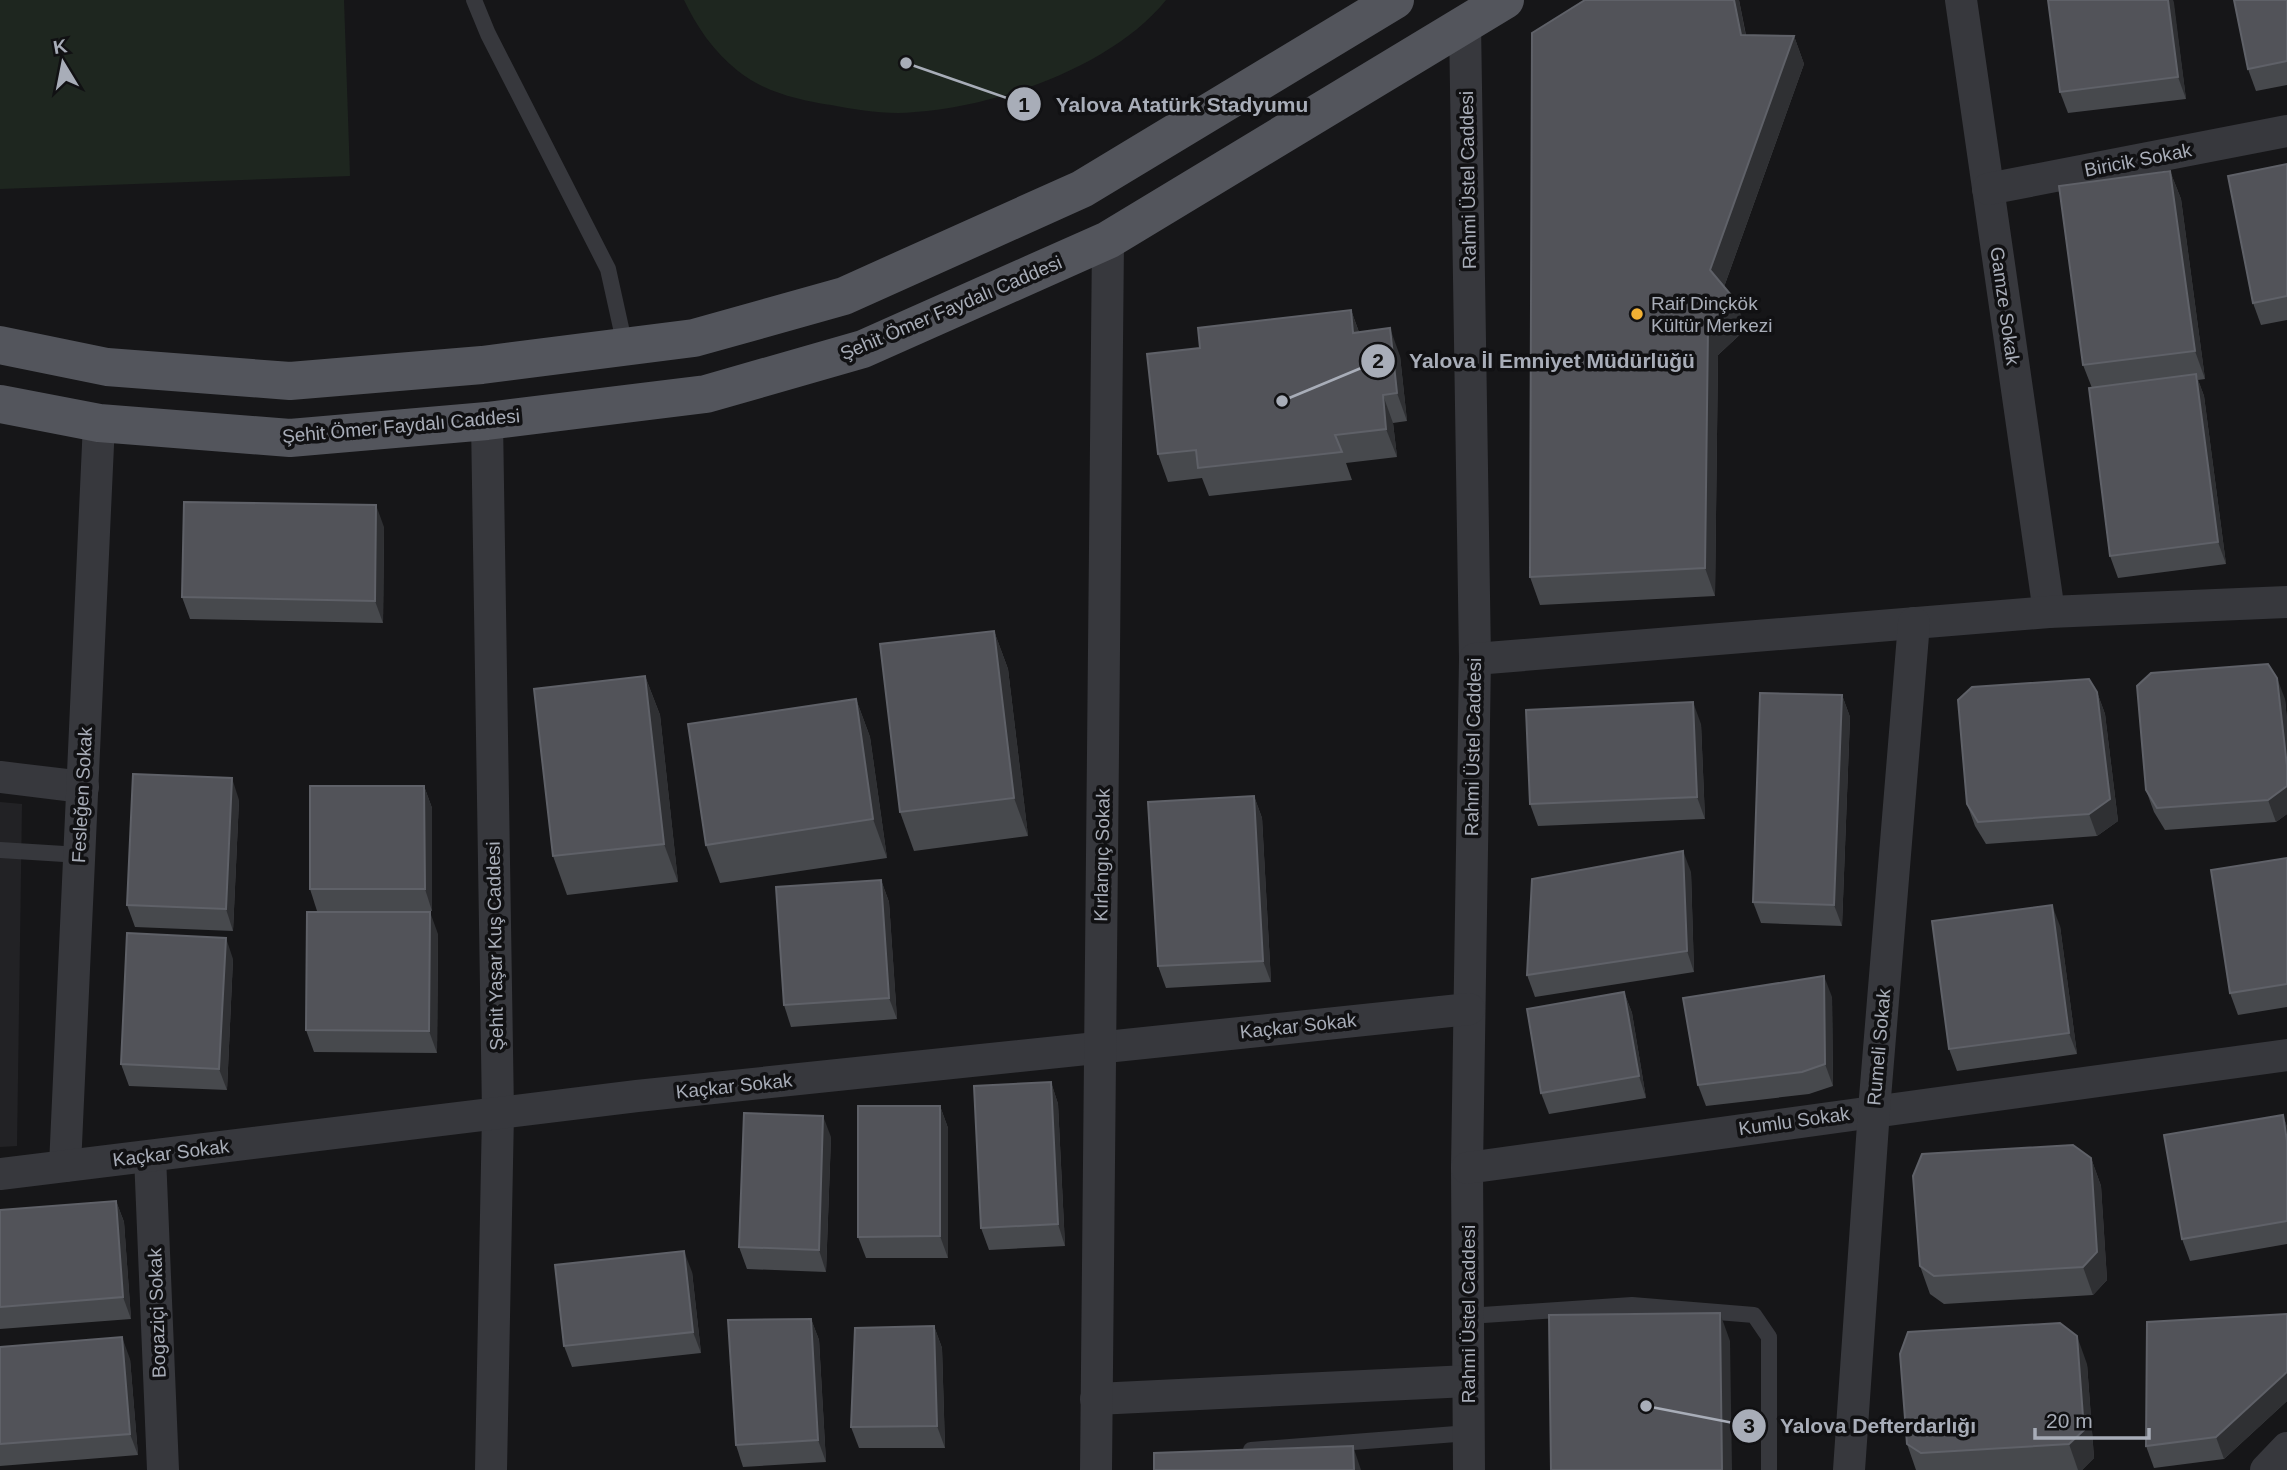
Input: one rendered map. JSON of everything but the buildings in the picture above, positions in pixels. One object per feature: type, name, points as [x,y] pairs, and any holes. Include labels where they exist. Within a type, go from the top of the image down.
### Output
[{"type":"main road","points":[[0,345],[107,367],[290,381],[482,365],[694,338],[844,296],[1082,189],[1395,0]]},
{"type":"main road","name":"Şehit Ömer Faydalı Caddesi","points":[[0,404],[99,423],[290,438],[488,421],[706,394],[863,349],[1108,240],[1505,0]]},
{"type":"main road","points":[[482,365],[488,421]]},
{"type":"street","name":"Gamze Sokak","points":[[1961,0],[2049,612]]},
{"type":"street","name":"Rahmi Üstel Caddesi","points":[[1465,24],[1475,659],[1467,1168],[1469,1470]]},
{"type":"street","name":"Biricik Sokak","points":[[1988,189],[2287,131]]},
{"type":"street","name":"Kırlangıç Sokak","points":[[1096,1470],[1108,240]]},
{"type":"street","name":"Şehit Yaşar Kuş Caddesi","points":[[488,421],[498,1113],[491,1470]]},
{"type":"street","name":"Fesleğen Sokak","points":[[65,1166],[99,423]]},
{"type":"street","points":[[1475,659],[2049,612],[2287,601]]},
{"type":"street","name":"Rumeli Sokak","points":[[1849,1470],[1874,1110],[1913,623]]},
{"type":"street","points":[[0,777],[83,787]]},
{"type":"street","name":"Kaçkar Sokak","points":[[0,1174],[498,1113],[1469,1009]]},
{"type":"street","name":"Kumlu Sokak","points":[[1467,1168],[2287,1055]]},
{"type":"street","name":"Bogaziçi Sokak","points":[[150,1156],[163,1470]]},
{"type":"street","points":[[1096,1399],[1468,1381]]},
{"type":"street","points":[[2266,1470],[2287,1448]]},
{"type":"lane","points":[[474,0],[488,34],[608,269],[625,346]]},
{"type":"lane","points":[[0,850],[80,855]]},
{"type":"lane","points":[[1468,1316],[1632,1305],[1754,1315],[1769,1337],[1769,1470]]},
{"type":"lane","points":[[1242,1451],[1469,1433]]},
{"type":"shaded area","points":[[0,0],[344,0],[350,176],[0,189]]},
{"type":"shaded area","points":[[684,0],[1166,0],[1143,24],[1116,44],[1085,63],[1052,78],[982,101],[947,108],[894,113],[807,101],[759,84],[738,71],[713,47]]},
{"type":"shaded area","points":[[0,802],[22,804],[17,1146],[0,1147]]},
{"type":"place","name":"Yalova Atatürk Stadyumu","points":[[906,63]]},
{"type":"place","name":"Raif Dinçkök Kültür Merkezi","points":[[1637,314]]},
{"type":"place","name":"Yalova İl Emniyet Müdürlüğü","points":[[1282,401]]},
{"type":"place","name":"Yalova Defterdarlığı","points":[[1646,1406]]}]
